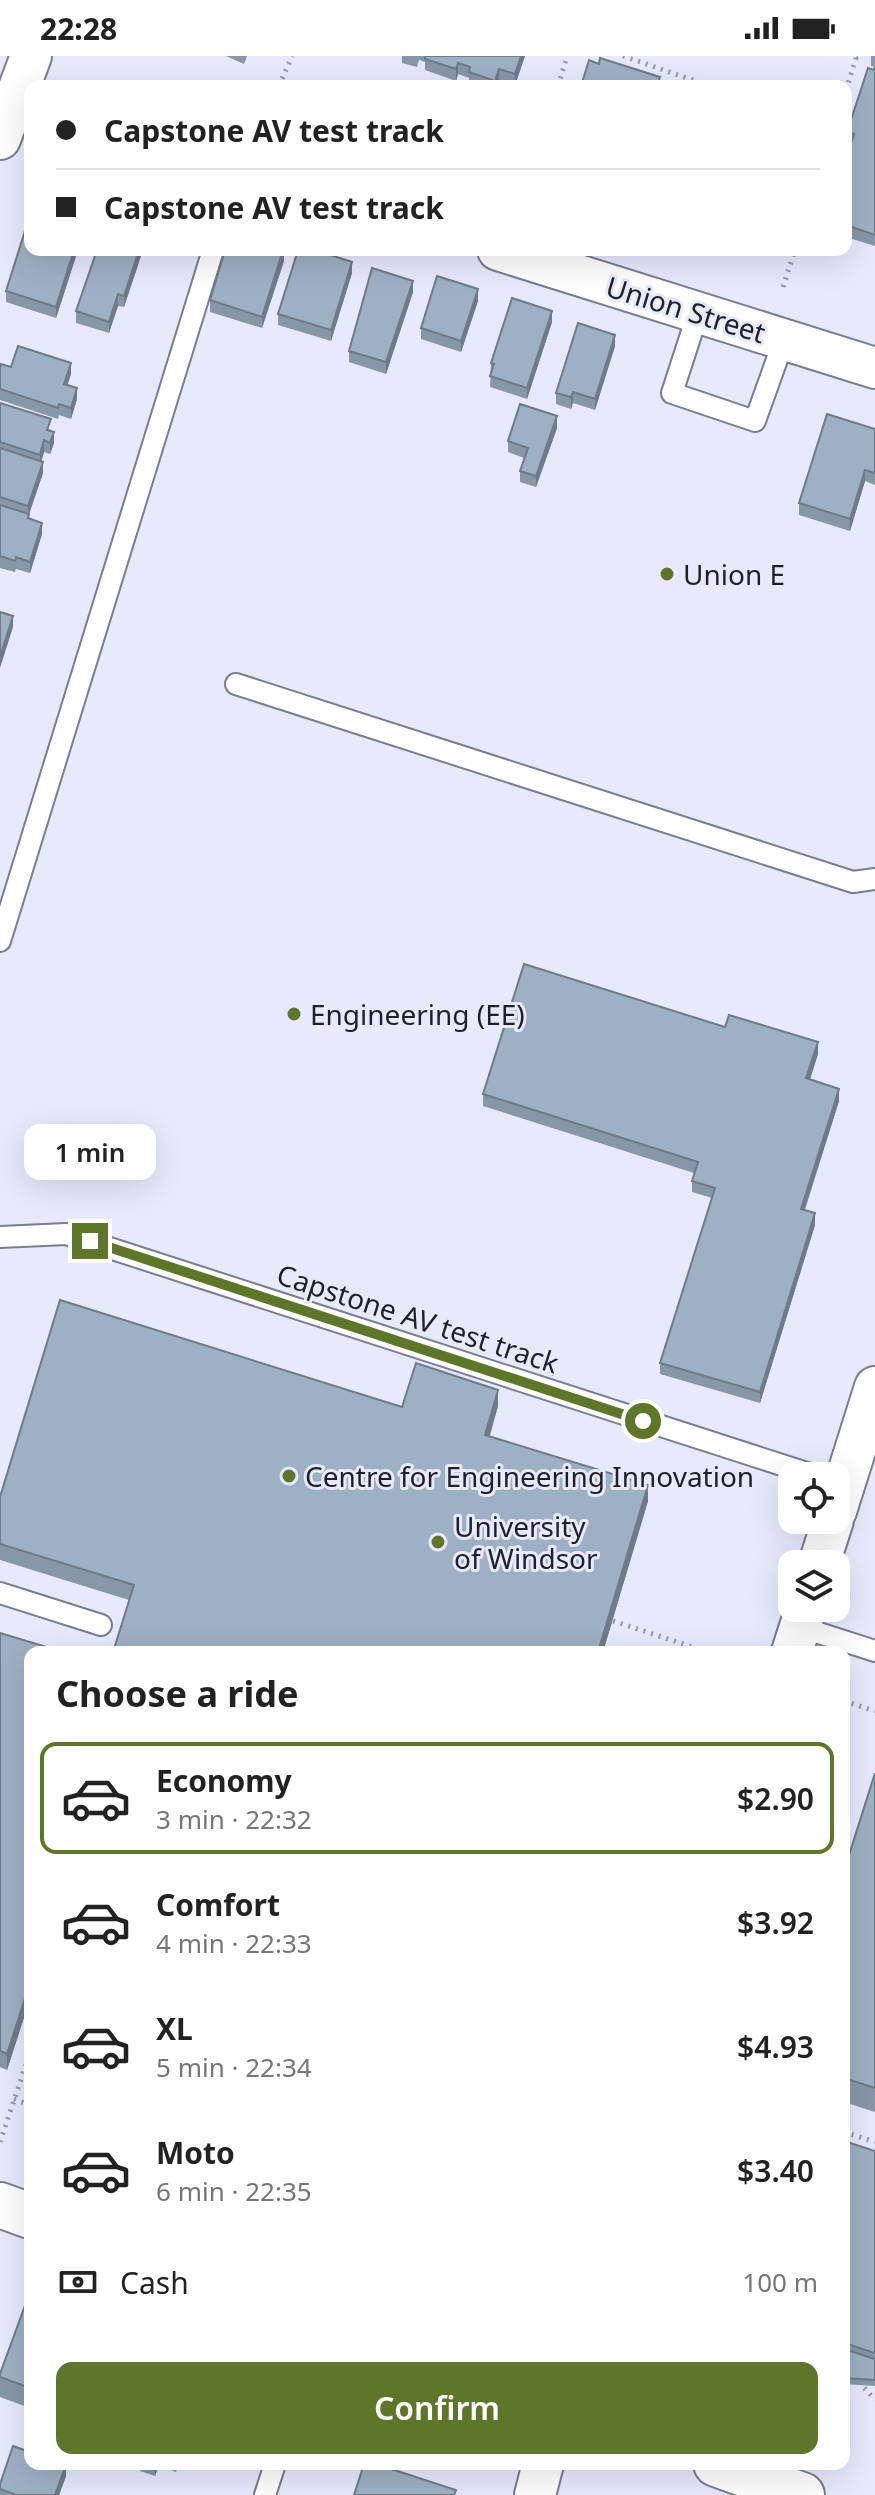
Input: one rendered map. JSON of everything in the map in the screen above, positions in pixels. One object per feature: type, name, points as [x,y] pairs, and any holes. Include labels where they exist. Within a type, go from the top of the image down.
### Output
[{"type":"main road","points":[[733,2470],[802,2495]]},
{"type":"street","points":[[0,139],[31,56]]},
{"type":"street","name":"Union Street","points":[[517,256],[875,368]]},
{"type":"street","points":[[846,1462],[875,1387]]},
{"type":"street","points":[[535,2495],[541,2470]]},
{"type":"lane","points":[[0,941],[211,256]]},
{"type":"lane","points":[[698,313],[672,393],[755,421],[784,340]]},
{"type":"lane","points":[[236,684],[853,882],[875,879]]},
{"type":"lane","name":"Capstone AV test track","points":[[0,1237],[66,1234],[778,1476]]},
{"type":"lane","points":[[0,1593],[101,1625]]},
{"type":"lane","points":[[799,1629],[875,1651]]},
{"type":"lane","points":[[265,2495],[273,2470]]},
{"type":"path","points":[[282,80],[292,56]]},
{"type":"path","points":[[560,80],[567,56]]},
{"type":"path","points":[[623,56],[693,80]]},
{"type":"path","points":[[849,80],[854,56]]},
{"type":"path","points":[[783,287],[793,256]]},
{"type":"path","points":[[613,1621],[690,1646]]},
{"type":"path","points":[[850,1703],[875,1711]]},
{"type":"path","points":[[0,2142],[24,2070]]},
{"type":"path","points":[[14,2099],[24,2103]]},
{"type":"path","points":[[850,2134],[875,2142]]},
{"type":"path","points":[[854,2378],[875,2400]]},
{"type":"building","points":[[425,56],[521,56],[515,74],[499,69],[495,80],[469,72],[470,67],[458,63],[456,69],[425,59]]},
{"type":"building","points":[[600,58],[660,77],[659,80],[583,80],[589,60],[599,64]]},
{"type":"building","points":[[875,66],[875,235],[852,227],[852,117],[868,68],[874,70]]},
{"type":"building","points":[[24,234],[24,256],[72,256],[56,307],[6,291]]},
{"type":"building","points":[[95,256],[137,256],[124,296],[118,294],[109,322],[76,311]]},
{"type":"building","points":[[223,256],[281,256],[262,317],[210,300]]},
{"type":"building","points":[[296,256],[334,256],[352,262],[331,330],[278,314]]},
{"type":"building","points":[[372,268],[413,281],[386,362],[349,351]]},
{"type":"building","points":[[437,276],[478,289],[461,341],[421,328]]},
{"type":"building","points":[[512,298],[552,311],[527,388],[490,376],[494,364],[491,363]]},
{"type":"building","points":[[578,323],[615,335],[595,399],[573,392],[571,397],[556,393]]},
{"type":"building","points":[[18,346],[71,363],[64,384],[77,388],[71,408],[59,404],[58,408],[0,389],[1,364],[11,367]]},
{"type":"building","points":[[0,403],[51,419],[47,430],[54,432],[50,443],[44,440],[40,455],[0,442]]},
{"type":"building","points":[[520,404],[557,416],[536,476],[520,471],[528,448],[508,441]]},
{"type":"building","points":[[827,414],[875,429],[875,473],[865,470],[850,519],[799,503]]},
{"type":"building","points":[[0,448],[43,462],[28,506],[0,497]]},
{"type":"building","points":[[0,505],[29,514],[28,518],[42,523],[30,562],[0,556]]},
{"type":"building","points":[[0,612],[13,616],[0,657]]},
{"type":"building","points":[[524,964],[725,1027],[729,1015],[818,1042],[806,1078],[839,1089],[801,1209],[815,1213],[760,1392],[660,1363],[715,1188],[692,1181],[698,1162],[483,1094]]},
{"type":"building","name":"Centre for Engineering Innovation","points":[[60,1300],[402,1407],[416,1363],[498,1390],[485,1435],[648,1485],[600,1646],[115,1646],[134,1585],[0,1544],[0,1497]]},
{"type":"building","points":[[0,1633],[43,1646],[24,1646],[24,2002],[7,2054],[0,2051]]},
{"type":"building","points":[[875,1773],[875,2088],[850,2080],[850,1852]]},
{"type":"building","points":[[850,2143],[875,2151],[875,2353],[850,2345]]},
{"type":"building","points":[[24,2308],[24,2386],[0,2377]]},
{"type":"building","points":[[850,2351],[875,2359],[875,2380],[850,2378]]},
{"type":"building","points":[[13,2446],[24,2450],[24,2470],[64,2470],[55,2495],[16,2495],[0,2489]]},
{"type":"building","points":[[362,2470],[394,2470],[456,2490],[454,2495],[354,2495]]},
{"type":"place","name":"Union E","points":[[667,574]]},
{"type":"place","name":"Engineering (EE)","points":[[294,1014]]},
{"type":"place","name":"Centre for Engineering Innovation","points":[[289,1476]]},
{"type":"place","name":"University of Windsor","points":[[438,1542]]},
{"type":"route","points":[[90,1241],[643,1421]]}]
